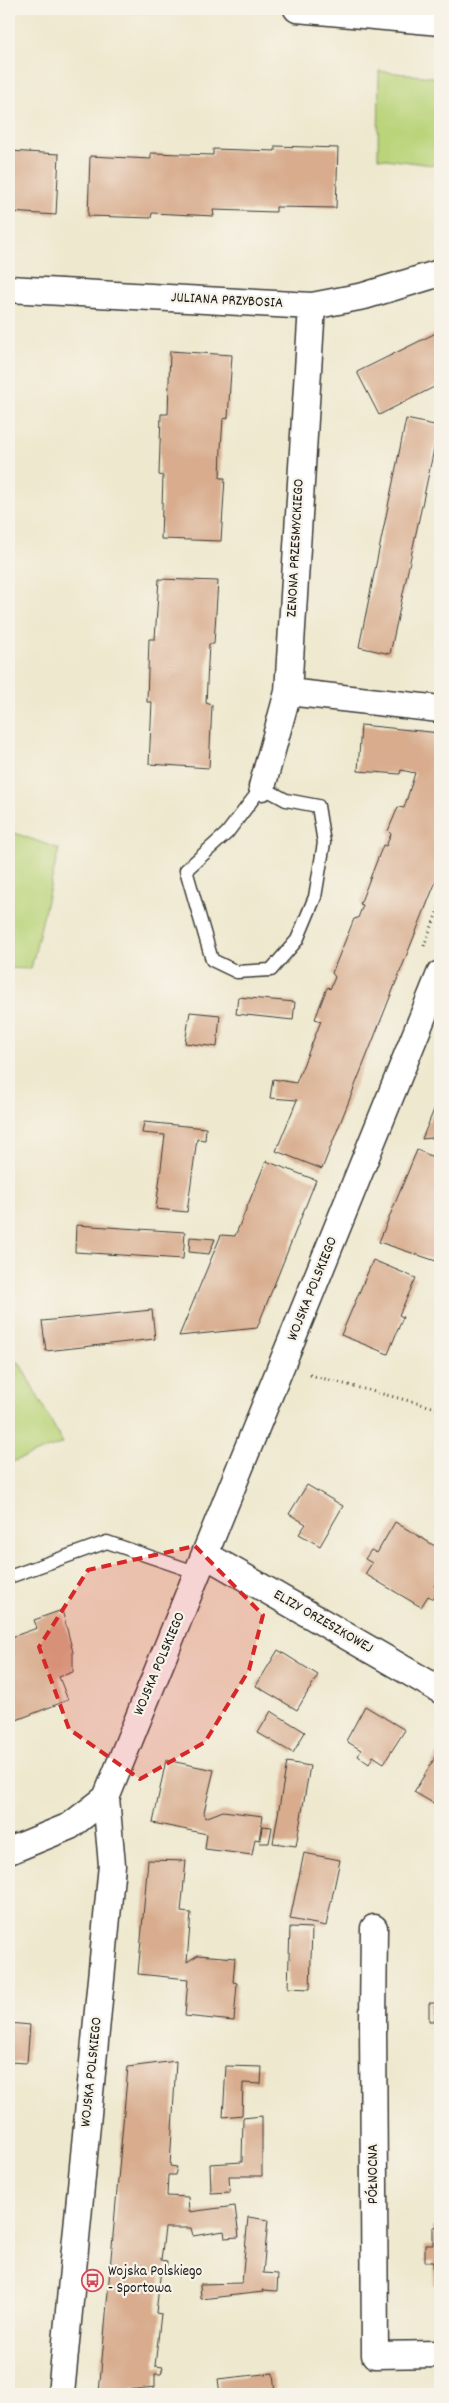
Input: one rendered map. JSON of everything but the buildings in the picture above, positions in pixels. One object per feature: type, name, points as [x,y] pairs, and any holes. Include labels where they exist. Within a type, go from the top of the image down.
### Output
[{"type":"street","points":[[297,9],[440,22]]},
{"type":"street","name":"JULIANA PRZYBOSIA","points":[[9,289],[312,306],[364,296],[440,273]]},
{"type":"street","name":"ZENONA PRZESMYCKIEGO","points":[[262,787],[288,692],[312,306]]},
{"type":"street","points":[[288,692],[440,710]]},
{"type":"street","name":"WOJSKA POLSKIEGO","points":[[61,2394],[112,1865],[106,1798],[440,974]]},
{"type":"street","name":"ELIZY ORZESZKOWEJ","points":[[202,1564],[440,1690]]},
{"type":"street","points":[[9,1851],[70,1826],[106,1798]]},
{"type":"street","name":"PÓŁNOCNA","points":[[374,1928],[372,2022],[375,2355],[440,2354]]},
{"type":"lane","points":[[262,787],[286,800],[318,806],[324,843],[315,897],[297,940],[271,970],[237,972],[212,960],[186,870],[227,833],[262,787]]},
{"type":"lane","points":[[9,1577],[107,1542],[202,1564]]},
{"type":"path","points":[[306,1384],[314,1366]]},
{"type":"path","points":[[310,1375],[440,1409]]},
{"type":"highlighted area","points":[[195,1546],[263,1615],[249,1670],[205,1742],[140,1779],[69,1729],[39,1647],[88,1570]]},
{"type":"green space","points":[[379,71],[440,78],[440,166],[378,158]]},
{"type":"green space","points":[[9,831],[59,849],[31,969],[9,968]]},
{"type":"green space","points":[[9,1361],[19,1362],[63,1443],[9,1463]]},
{"type":"place","name":"Wojska Polskiego - Sportowa","points":[[92,2281]]}]
